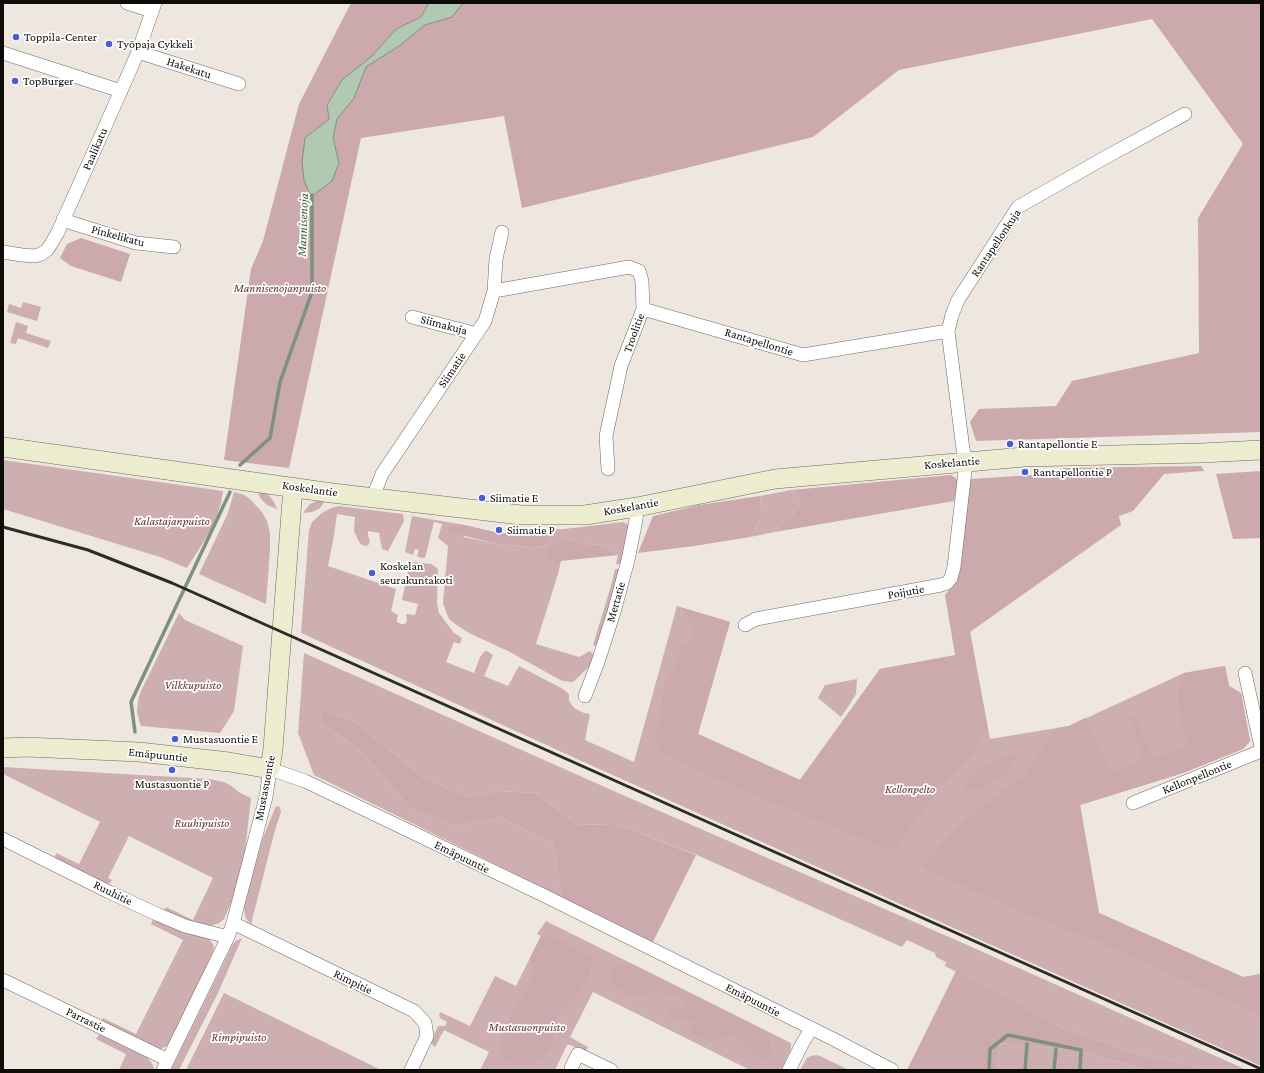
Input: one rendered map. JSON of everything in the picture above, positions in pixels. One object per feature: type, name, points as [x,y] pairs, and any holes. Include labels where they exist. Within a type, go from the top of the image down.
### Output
[{"type":"main road","name":"Koskelantie","points":[[3,446],[293,487],[520,515],[585,515],[637,507],[775,479],[966,462],[1024,457],[1201,453],[1261,450]]},
{"type":"main road","name":"Mustasuontie","points":[[270,769],[273,749],[293,487]]},
{"type":"main road","name":"Emäpuuntie","points":[[3,748],[27,747],[139,752],[229,762],[270,769]]},
{"type":"street","points":[[127,3],[153,7]]},
{"type":"street","name":"Paalikatu","points":[[3,252],[35,256],[47,250],[51,244],[138,52],[153,7]]},
{"type":"street","name":"Hakekatu","points":[[138,52],[239,84]]},
{"type":"street","points":[[3,54],[121,91]]},
{"type":"street","name":"Rantapellonkuja","points":[[966,462],[962,449],[948,331],[958,300],[1018,207],[1185,114]]},
{"type":"street","name":"Pinkelikatu","points":[[63,219],[136,243],[174,247]]},
{"type":"street","name":"Siimatie","points":[[373,497],[382,474],[485,321],[494,291],[496,259],[502,232]]},
{"type":"street","name":"Troolitie","points":[[494,291],[630,268],[639,271],[642,281],[643,309],[621,366],[606,436],[608,469]]},
{"type":"street","name":"Rantapellontie","points":[[643,309],[803,355],[948,331]]},
{"type":"street","name":"Siimakuja","points":[[412,317],[477,334]]},
{"type":"street","name":"Poijutie","points":[[746,625],[756,619],[947,583],[953,573],[966,462]]},
{"type":"street","name":"Mertatie","points":[[585,696],[614,612],[628,560],[637,507]]},
{"type":"street","points":[[1245,673],[1261,748]]},
{"type":"street","name":"Kellonpellontie","points":[[1133,803],[1261,751]]},
{"type":"street","name":"Mustasuontie","points":[[166,1065],[228,937],[233,923],[266,797],[270,769]]},
{"type":"street","name":"Emäpuuntie","points":[[270,769],[305,781],[545,896],[892,1070]]},
{"type":"street","name":"Ruuhitie","points":[[3,838],[114,894],[184,926],[228,937]]},
{"type":"street","name":"Rimpitie","points":[[233,923],[414,1011],[425,1023],[427,1036],[411,1070]]},
{"type":"street","name":"Parrastie","points":[[3,980],[166,1065]]},
{"type":"street","points":[[789,1070],[811,1029]]},
{"type":"street","points":[[570,1068],[578,1054],[611,1070]]},
{"type":"green space","name":"Mannisenojanpuisto","points":[[351,3],[429,3],[421,17],[396,29],[372,56],[342,80],[327,105],[329,119],[305,138],[339,163],[333,138],[337,119],[354,98],[366,67],[399,46],[425,25],[452,17],[463,3],[1261,3],[1261,432],[976,441],[970,422],[979,409],[1056,406],[1072,381],[1199,353],[1198,218],[1243,144],[1152,19],[899,70],[813,137],[522,208],[504,116],[361,138],[289,468],[224,460],[251,269],[263,241],[299,104]]},
{"type":"green space","points":[[81,238],[130,254],[121,282],[71,266],[60,258],[67,244]]},
{"type":"green space","points":[[23,302],[41,307],[37,321],[7,312],[9,304],[21,308]]},
{"type":"green space","points":[[16,322],[28,326],[26,333],[51,341],[48,348],[18,338],[16,344],[10,343]]},
{"type":"green space","name":"Kalastajanpuisto","points":[[3,460],[223,491],[221,504],[208,535],[187,568],[160,557],[3,509]]},
{"type":"green space","points":[[1201,466],[1204,471],[1164,474],[1133,511],[1119,516],[1121,525],[970,632],[988,730],[977,739],[974,754],[944,781],[896,847],[889,850],[700,772],[660,750],[656,741],[665,681],[673,670],[681,646],[691,642],[695,634],[683,608],[730,622],[698,734],[800,780],[880,669],[955,655],[945,595],[956,582],[971,479],[1047,474],[1065,468]]},
{"type":"green space","points":[[1261,471],[1261,538],[1233,539],[1216,474]]},
{"type":"green space","points":[[951,475],[958,480],[954,501],[775,532],[795,512],[801,502],[795,492],[791,490]]},
{"type":"green space","points":[[257,489],[268,494],[277,509],[267,505],[260,498]]},
{"type":"green space","points":[[791,490],[795,492],[801,502],[795,512],[775,532],[750,537],[762,514],[760,496]]},
{"type":"green space","points":[[234,492],[244,495],[250,499],[262,512],[267,521],[270,533],[270,549],[266,604],[199,574],[228,513]]},
{"type":"green space","points":[[760,496],[762,514],[750,537],[638,553],[653,516],[699,505]]},
{"type":"green space","points":[[321,499],[327,499],[319,509],[312,512],[303,513],[310,504]]},
{"type":"green space","name":"Kellonpelto","points":[[339,506],[403,514],[404,521],[388,551],[382,549],[379,533],[368,531],[370,541],[368,546],[362,545],[354,531],[355,517],[337,514],[328,566],[396,589],[391,611],[398,615],[397,622],[401,624],[405,624],[407,621],[406,614],[415,615],[418,604],[402,600],[410,563],[415,562],[431,564],[436,567],[438,569],[437,603],[439,613],[454,633],[462,638],[460,644],[454,642],[446,662],[474,673],[480,657],[487,651],[493,655],[484,676],[508,686],[519,666],[563,689],[569,694],[569,701],[574,708],[590,714],[585,740],[634,762],[677,606],[730,622],[698,734],[800,780],[880,669],[955,656],[970,632],[990,739],[1069,726],[1184,673],[1225,666],[1229,686],[1241,693],[1250,741],[1243,749],[1183,773],[1080,805],[1099,913],[1243,977],[1261,974],[1261,1066],[577,759],[301,633],[309,530],[312,522],[322,513]]},
{"type":"green space","points":[[412,516],[465,525],[456,525],[464,537],[497,544],[534,547],[543,546],[547,535],[543,530],[623,522],[629,525],[621,564],[616,564],[618,555],[599,545],[586,544],[568,539],[536,644],[579,657],[590,651],[595,656],[590,666],[573,682],[562,681],[510,652],[469,633],[449,619],[443,603],[448,546],[438,538],[442,524],[434,522],[425,558],[418,557],[419,550],[415,549],[413,555],[405,552]]},
{"type":"green space","points":[[456,525],[465,525],[499,533],[517,534],[543,530],[547,535],[547,542],[543,546],[534,547],[497,544],[449,532],[449,528]]},
{"type":"green space","points":[[568,539],[586,544],[599,545],[618,555],[561,561],[556,564],[549,559],[546,554],[548,549]]},
{"type":"green space","points":[[615,569],[619,569],[621,572],[596,646],[593,645]]},
{"type":"green space","name":"Vilkkupuisto","points":[[179,613],[185,620],[243,646],[234,711],[220,733],[141,726],[137,711],[140,693]]},
{"type":"green space","points":[[304,653],[1247,1070],[1201,1070],[1189,1065],[1137,1054],[1063,1028],[945,966],[946,962],[936,957],[935,953],[907,940],[902,947],[697,855],[616,824],[578,825],[536,793],[498,791],[470,797],[422,777],[358,724],[322,709],[322,723],[360,750],[411,809],[457,826],[500,817],[553,843],[562,897],[314,775],[298,733]]},
{"type":"green space","points":[[1225,666],[1229,686],[1241,693],[1250,741],[1243,749],[1183,773],[1080,805],[1099,913],[1243,977],[1261,974],[1261,1015],[1095,940],[1058,927],[921,867],[965,820],[1023,776],[1056,728],[1069,726],[1085,718],[1110,772],[1144,760],[1130,717],[1135,717],[1153,758],[1187,745],[1178,704],[1178,689],[1184,673]]},
{"type":"green space","points":[[857,679],[856,694],[841,717],[818,698],[825,685]]},
{"type":"green space","points":[[322,709],[358,724],[422,777],[470,797],[498,791],[536,793],[578,825],[616,824],[696,855],[653,942],[562,897],[553,843],[500,817],[457,826],[411,809],[360,750],[322,723]]},
{"type":"green space","points":[[1011,753],[1017,756],[1006,775],[978,790],[962,791],[967,780],[987,764]]},
{"type":"green space","name":"Ruuhipuisto","points":[[3,767],[209,779],[224,782],[240,793],[251,798],[245,852],[232,901],[224,919],[219,923],[210,926],[198,925],[164,912],[166,907],[193,920],[213,878],[129,836],[108,878],[112,880],[107,885],[55,860],[56,853],[79,864],[100,822],[3,774]]},
{"type":"green space","points":[[276,806],[280,807],[281,812],[251,924],[245,916],[244,907],[262,840]]},
{"type":"green space","points":[[153,919],[208,938],[213,944],[214,948],[209,962],[168,1045],[159,1050],[101,1023],[103,1018],[136,1034],[183,940],[151,924]]},
{"type":"green space","name":"Mustasuonpuisto","points":[[546,921],[791,1043],[791,1049],[781,1070],[750,1070],[593,992],[570,1037],[588,1047],[585,1052],[567,1045],[555,1070],[480,1070],[489,1052],[444,1030],[435,1047],[431,1042],[438,1026],[445,1026],[447,1022],[440,1018],[440,1012],[470,1026],[495,976],[516,986],[541,936],[537,934]]},
{"type":"green space","points":[[541,936],[559,939],[592,958],[589,979],[577,995],[556,1015],[550,1048],[540,1060],[529,1064],[509,1062],[504,1059],[501,1049],[502,1035],[518,1002],[529,988],[533,965],[530,958]]},
{"type":"green space","points":[[242,938],[218,993],[179,1070],[171,1070],[233,944]]},
{"type":"green space","points":[[630,963],[760,1028],[769,1038],[772,1054],[768,1059],[762,1059],[751,1052],[736,1035],[708,1041],[689,1031],[689,1027],[695,1025],[692,1021],[684,1018],[669,1017],[668,1014],[676,1008],[686,1005],[684,997],[653,991],[637,996],[624,993],[613,985],[609,975],[610,968],[617,965]]},
{"type":"green space","points":[[956,971],[1063,1028],[1137,1054],[1189,1065],[1201,1070],[1149,1070],[1076,1050],[999,1043],[997,1070],[907,1070]]},
{"type":"green space","name":"Rimpipuisto","points":[[224,993],[381,1070],[186,1070]]},
{"type":"green space","points":[[99,1035],[148,1058],[153,1065],[154,1070],[119,1070],[126,1054],[96,1039]]},
{"type":"green space","points":[[999,1043],[1076,1050],[1149,1070],[997,1070]]},
{"type":"green space","points":[[816,1055],[849,1070],[800,1070],[807,1058]]},
{"type":"shaded area","points":[[429,3],[463,3],[452,17],[425,25],[399,46],[366,67],[354,98],[337,119],[333,138],[339,163],[332,181],[311,197],[304,180],[302,162],[305,138],[329,119],[327,105],[342,80],[372,56],[396,29],[421,17]]},
{"type":"waterway","name":"Mannisenoja","points":[[240,465],[270,438],[280,382],[312,292],[312,195]]},
{"type":"waterway","points":[[135,732],[131,702],[230,492]]},
{"type":"waterway","points":[[989,1070],[990,1049],[1008,1035],[1081,1050],[1080,1070]]},
{"type":"waterway","points":[[1025,1070],[1027,1044]]},
{"type":"waterway","points":[[1054,1070],[1056,1049]]},
{"type":"railway","points":[[3,527],[88,550],[172,583],[1261,1069]]},
{"type":"place","name":"Toppila-Center","points":[[16,37]]},
{"type":"place","name":"Työpaja Cykkeli","points":[[109,44]]},
{"type":"place","name":"TopBurger","points":[[15,81]]},
{"type":"place","name":"Rantapellontie E","points":[[1010,444]]},
{"type":"place","name":"Rantapellontie P","points":[[1025,472]]},
{"type":"place","name":"Siimatie E","points":[[482,498]]},
{"type":"place","name":"Siimatie P","points":[[499,530]]},
{"type":"place","name":"Koskelan seurakuntakoti","points":[[372,573]]},
{"type":"place","name":"Mustasuontie E","points":[[175,739]]},
{"type":"place","name":"Mustasuontie P","points":[[172,770]]}]
